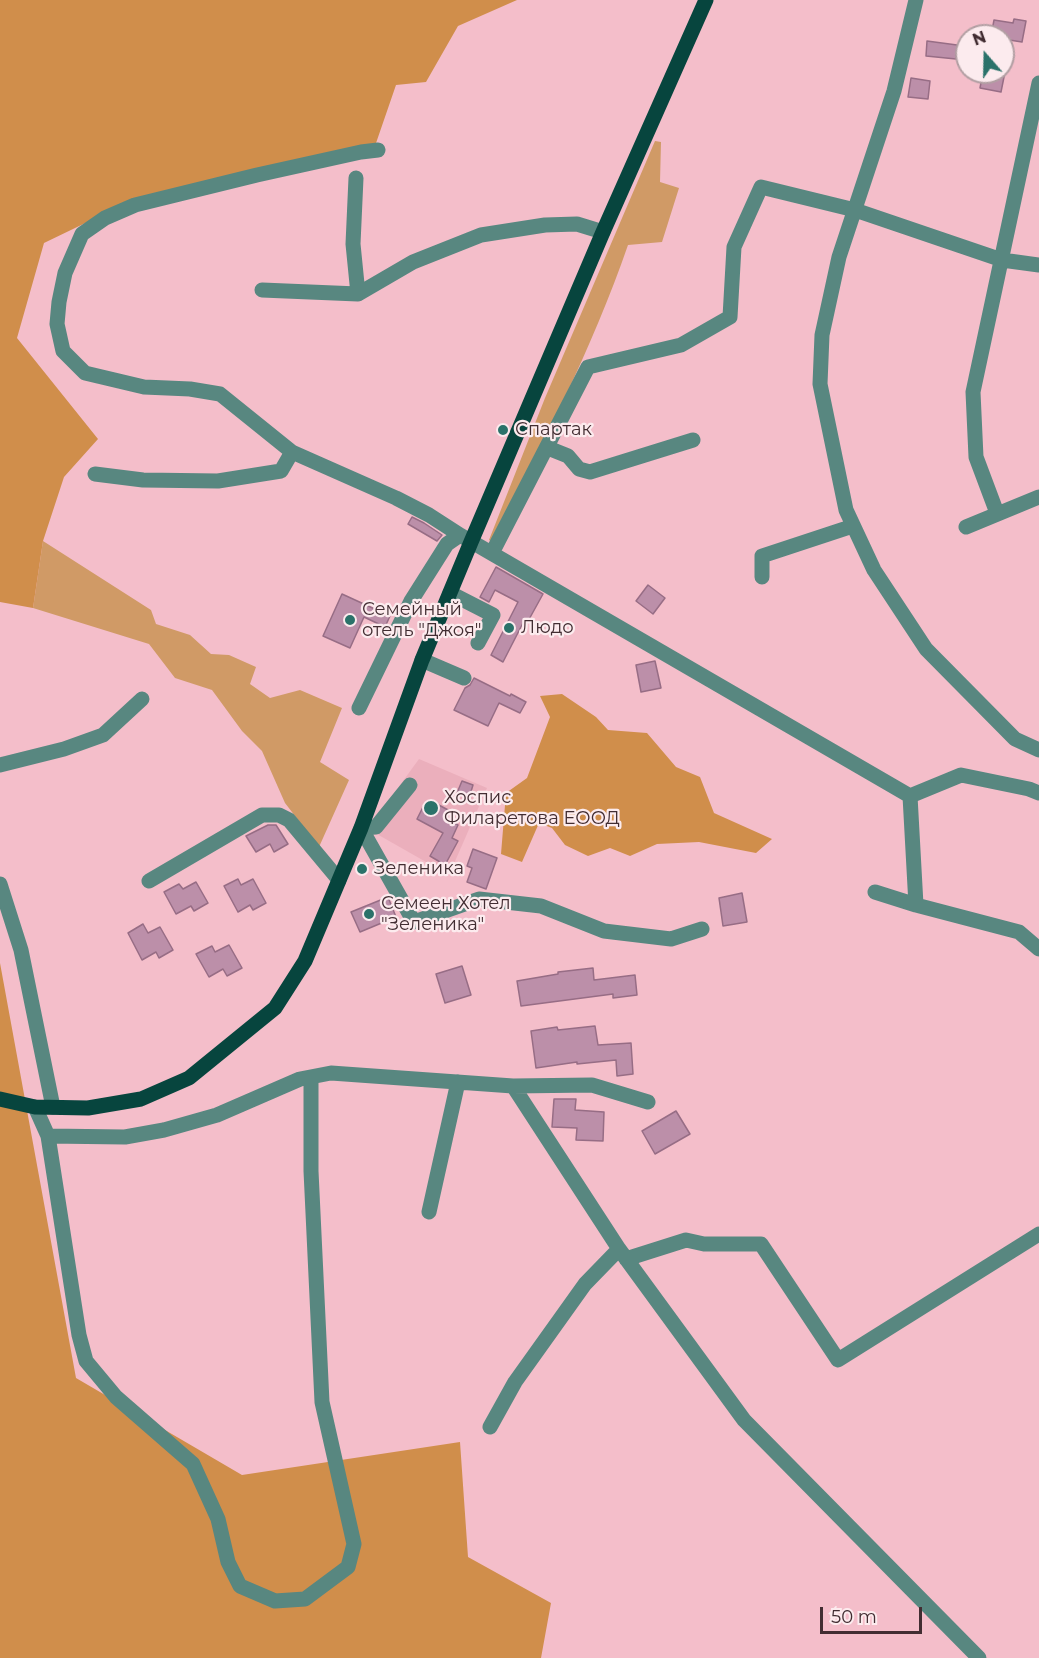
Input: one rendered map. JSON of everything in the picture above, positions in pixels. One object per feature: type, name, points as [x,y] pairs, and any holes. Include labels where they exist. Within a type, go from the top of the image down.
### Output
[{"type":"main road","points":[[0,1099],[36,1107],[88,1108],[141,1100],[189,1078],[275,1008],[305,961],[361,828],[422,660],[450,593],[466,539],[706,0]]},
{"type":"street","points":[[916,0],[894,91],[839,257],[822,335],[820,384],[846,510],[874,570],[926,649],[1015,739],[1039,750]]},
{"type":"street","points":[[996,513],[976,457],[973,392],[1039,82]]},
{"type":"street","points":[[378,150],[257,175],[135,205],[105,218],[82,234],[65,273],[57,324],[63,351],[85,373],[144,387],[190,389],[220,394],[292,452],[429,515],[466,539],[910,796]]},
{"type":"street","points":[[356,178],[353,244],[358,294]]},
{"type":"street","points":[[492,553],[588,367],[681,345],[730,317],[734,247],[760,187],[855,210],[1002,260],[1039,265]]},
{"type":"street","points":[[262,290],[358,294],[413,262],[481,235],[545,225],[577,224],[603,232]]},
{"type":"street","points":[[548,448],[568,456],[579,469],[590,472],[693,440]]},
{"type":"street","points":[[95,474],[143,480],[218,481],[280,471],[292,452]]},
{"type":"street","points":[[966,527],[1039,497]]},
{"type":"street","points":[[762,577],[762,556],[853,526]]},
{"type":"street","points":[[359,708],[411,601],[447,544],[466,539]]},
{"type":"street","points":[[450,593],[493,615],[478,643]]},
{"type":"street","points":[[422,660],[464,678]]},
{"type":"street","points":[[0,765],[64,749],[103,735],[142,699]]},
{"type":"street","points":[[910,796],[961,775],[1039,793]]},
{"type":"street","points":[[411,784],[376,827],[361,828],[414,922],[479,899],[541,906],[604,931],[671,939],[702,929]]},
{"type":"street","points":[[910,796],[916,905]]},
{"type":"street","points":[[149,881],[262,815],[279,815],[289,820],[339,880]]},
{"type":"street","points":[[0,884],[21,950],[53,1107]]},
{"type":"street","points":[[875,892],[1019,932],[1039,949]]},
{"type":"street","points":[[48,1136],[125,1137],[164,1130],[217,1115],[300,1079],[331,1073],[513,1086],[592,1085],[648,1102]]},
{"type":"street","points":[[36,1107],[48,1136],[79,1335],[86,1361],[116,1397],[193,1464],[218,1519],[228,1562],[240,1586],[275,1601],[305,1599],[348,1567],[354,1544],[322,1402],[311,1171],[311,1077]]},
{"type":"street","points":[[429,1212],[458,1082]]},
{"type":"street","points":[[513,1086],[622,1254],[744,1420],[979,1658]]},
{"type":"street","points":[[489,1427],[515,1382],[585,1284],[622,1254],[686,1240],[704,1244],[761,1244],[838,1360],[1039,1234]]},
{"type":"shaded area","points":[[0,0],[517,0],[458,26],[426,82],[396,85],[375,146],[131,201],[44,243],[17,338],[98,439],[64,477],[43,541],[33,608],[0,602]]},
{"type":"shaded area","points":[[655,141],[661,142],[660,182],[679,188],[662,242],[628,245],[599,322],[494,543],[489,540],[545,398]]},
{"type":"shaded area","points":[[43,541],[151,610],[156,624],[190,635],[211,654],[229,655],[256,667],[250,684],[270,698],[300,690],[342,708],[320,762],[349,780],[319,847],[285,803],[262,751],[242,731],[212,690],[175,678],[149,644],[33,608]]},
{"type":"shaded area","points":[[562,694],[596,717],[608,730],[647,733],[676,767],[700,777],[714,813],[772,839],[756,853],[699,842],[657,844],[630,856],[610,848],[588,856],[565,845],[552,828],[539,823],[522,862],[501,854],[506,793],[527,778],[550,717],[540,696]]},
{"type":"shaded area","name":"Хоспис Филаретова ЕООД","points":[[419,759],[487,788],[449,875],[368,829]]},
{"type":"shaded area","points":[[0,963],[76,1378],[242,1475],[460,1442],[468,1557],[551,1603],[541,1658],[0,1658]]},
{"type":"building","points":[[1014,19],[1026,21],[1022,42],[1015,41],[1015,24],[993,24],[994,20],[1013,23]]},
{"type":"building","points":[[927,41],[955,45],[955,59],[926,56]]},
{"type":"building","points":[[911,78],[930,81],[928,99],[908,97]]},
{"type":"building","points":[[981,84],[1003,84],[1001,92],[980,88]]},
{"type":"building","points":[[412,517],[442,535],[437,541],[408,524]]},
{"type":"building","points":[[496,567],[543,594],[527,623],[524,621],[503,662],[491,655],[518,602],[495,590],[489,602],[480,597]]},
{"type":"building","points":[[648,585],[665,598],[653,614],[636,601]]},
{"type":"building","points":[[342,594],[390,616],[385,627],[364,617],[350,648],[323,636]]},
{"type":"building","points":[[655,661],[661,688],[641,692],[636,665]]},
{"type":"building","points":[[474,678],[526,702],[520,713],[499,703],[488,726],[454,710],[465,688]]},
{"type":"building","points":[[462,781],[473,785],[469,798],[457,793]]},
{"type":"building","points":[[435,803],[450,811],[446,818],[458,825],[452,838],[458,841],[445,865],[430,856],[443,833],[417,819],[423,807],[430,812]]},
{"type":"building","points":[[268,825],[276,825],[288,844],[274,852],[270,844],[256,852],[246,836]]},
{"type":"building","points":[[473,849],[497,858],[486,889],[467,882],[472,868],[467,866]]},
{"type":"building","points":[[238,879],[241,885],[253,879],[266,903],[253,910],[250,905],[238,912],[224,886]]},
{"type":"building","points":[[196,882],[208,903],[194,911],[191,906],[176,914],[164,892],[179,884],[183,889]]},
{"type":"building","points":[[742,893],[747,922],[723,926],[719,898]]},
{"type":"building","points":[[388,897],[396,917],[360,932],[351,912]]},
{"type":"building","points":[[143,924],[148,933],[160,927],[173,950],[159,958],[156,952],[142,960],[128,933]]},
{"type":"building","points":[[229,945],[242,968],[227,976],[223,969],[209,977],[196,954],[212,946],[215,952]]},
{"type":"building","points":[[462,966],[471,995],[445,1003],[436,974]]},
{"type":"building","points":[[593,968],[594,980],[635,975],[637,995],[613,998],[613,994],[521,1006],[517,981],[558,974],[558,972]]},
{"type":"building","points":[[595,1026],[598,1045],[631,1043],[633,1074],[617,1076],[616,1060],[577,1064],[577,1062],[536,1068],[531,1031],[557,1027],[558,1030]]},
{"type":"building","points":[[554,1099],[576,1099],[575,1110],[604,1112],[603,1141],[576,1140],[577,1128],[552,1127]]},
{"type":"building","points":[[676,1111],[690,1134],[655,1154],[642,1131]]},
{"type":"place","name":"Спартак","points":[[503,430]]},
{"type":"place","name":"Семейный отель \"Джоя\"","points":[[350,620]]},
{"type":"place","name":"Людо","points":[[509,628]]},
{"type":"place","name":"Хоспис Филаретова ЕООД","points":[[431,808]]},
{"type":"place","name":"Зеленика","points":[[362,869]]},
{"type":"place","name":"Семеен Хотел \"Зеленика\"","points":[[369,914]]}]
